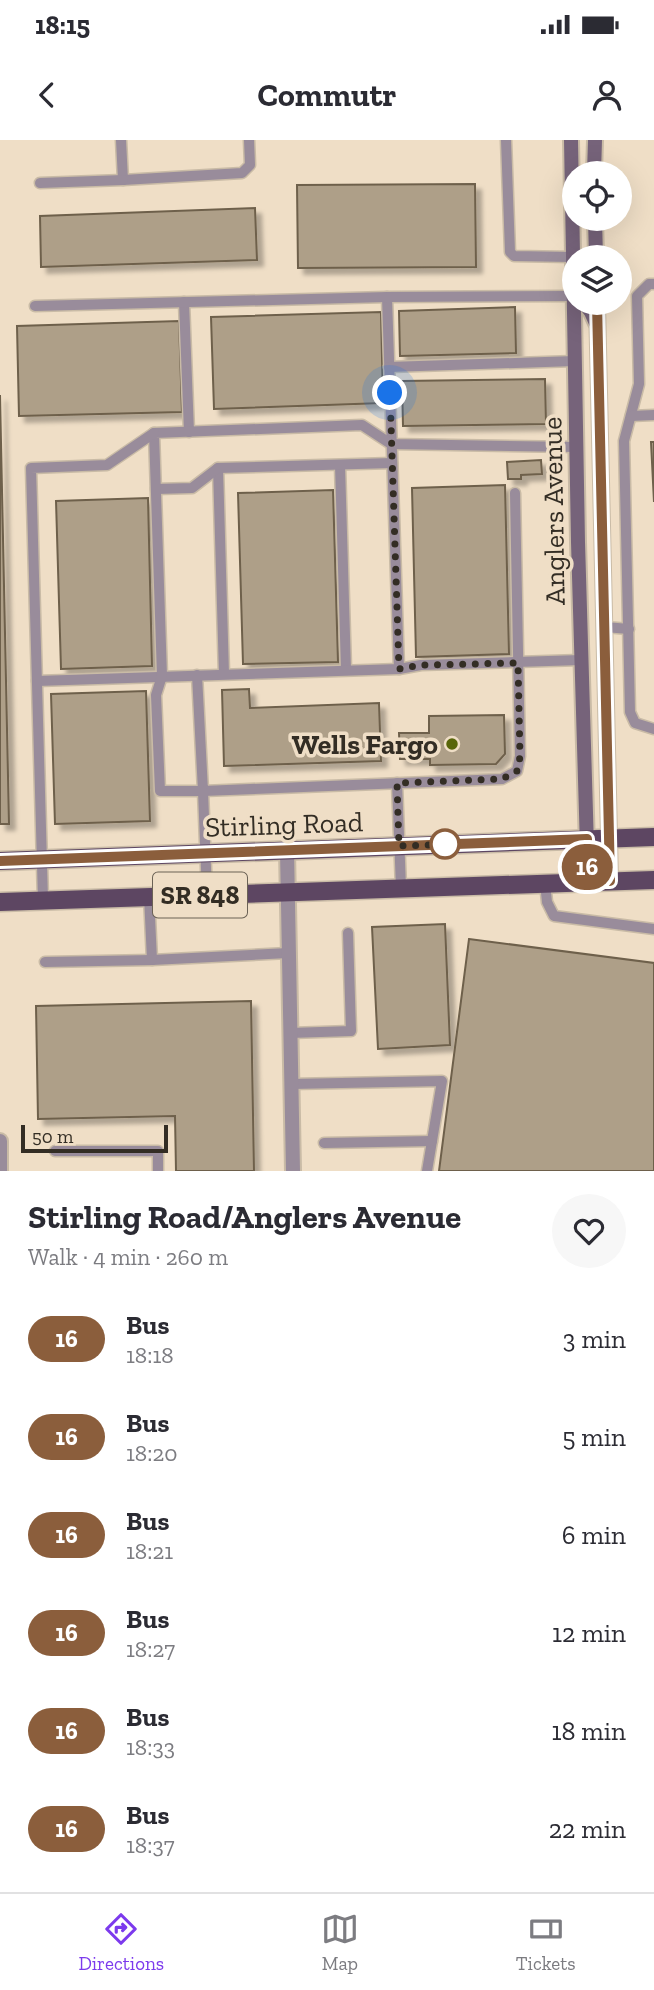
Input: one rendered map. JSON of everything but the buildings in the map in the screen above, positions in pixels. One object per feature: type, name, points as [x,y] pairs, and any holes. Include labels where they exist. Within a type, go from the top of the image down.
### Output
[{"type":"main road","name":"Stirling Road","points":[[0,861],[654,837]]},
{"type":"main road","name":"SR 848","points":[[0,902],[654,880]]},
{"type":"street","name":"Anglers Avenue","points":[[571,140],[572,245]]},
{"type":"street","points":[[594,161],[595,140]]},
{"type":"street","name":"Anglers Avenue","points":[[576,315],[576,447],[588,881]]},
{"type":"street","points":[[592,315],[598,328]]},
{"type":"street","name":"Anglers Avenue","points":[[597,315],[610,881]]},
{"type":"street","points":[[288,850],[293,1171]]},
{"type":"street","points":[[0,1142],[0,1170]]},
{"type":"lane","points":[[121,140],[123,180]]},
{"type":"lane","points":[[40,183],[242,173],[250,165],[249,140]]},
{"type":"lane","points":[[506,140],[510,252],[514,256],[562,257]]},
{"type":"lane","points":[[654,284],[649,284],[637,296],[639,384],[624,441],[630,712],[635,723],[654,729]]},
{"type":"lane","points":[[35,306],[387,297],[562,299]]},
{"type":"lane","points":[[387,297],[399,669]]},
{"type":"lane","points":[[184,302],[190,432]]},
{"type":"lane","points":[[389,367],[575,361]]},
{"type":"lane","points":[[631,416],[654,415]]},
{"type":"lane","points":[[43,900],[32,468],[107,465],[154,433],[362,425],[391,444],[576,447]]},
{"type":"lane","points":[[154,433],[162,677],[156,695],[160,792],[502,779],[517,771],[520,757],[515,494]]},
{"type":"lane","points":[[156,489],[192,488],[218,468],[392,463]]},
{"type":"lane","points":[[340,465],[346,670]]},
{"type":"lane","points":[[218,468],[224,674]]},
{"type":"lane","points":[[606,626],[629,629]]},
{"type":"lane","points":[[37,681],[581,660]]},
{"type":"lane","points":[[197,675],[207,894]]},
{"type":"lane","points":[[397,783],[401,888]]},
{"type":"lane","points":[[545,883],[547,902],[554,916],[654,929]]},
{"type":"lane","points":[[149,896],[152,960]]},
{"type":"lane","points":[[290,1033],[351,1031],[348,933]]},
{"type":"lane","points":[[45,962],[288,953]]},
{"type":"lane","points":[[291,1084],[442,1081],[427,1171]]},
{"type":"lane","points":[[324,1143],[432,1141]]},
{"type":"lane","points":[[55,1151],[158,1151],[158,1171]]},
{"type":"bus line","name":"16","points":[[0,861],[587,839],[588,881],[610,881],[597,315]]},
{"type":"place","name":"Wells Fargo","points":[[452,744]]},
{"type":"route","points":[[390,393],[399,669],[421,665],[518,663],[520,757],[517,771],[502,779],[397,783],[399,846],[453,844],[445,844]]}]
